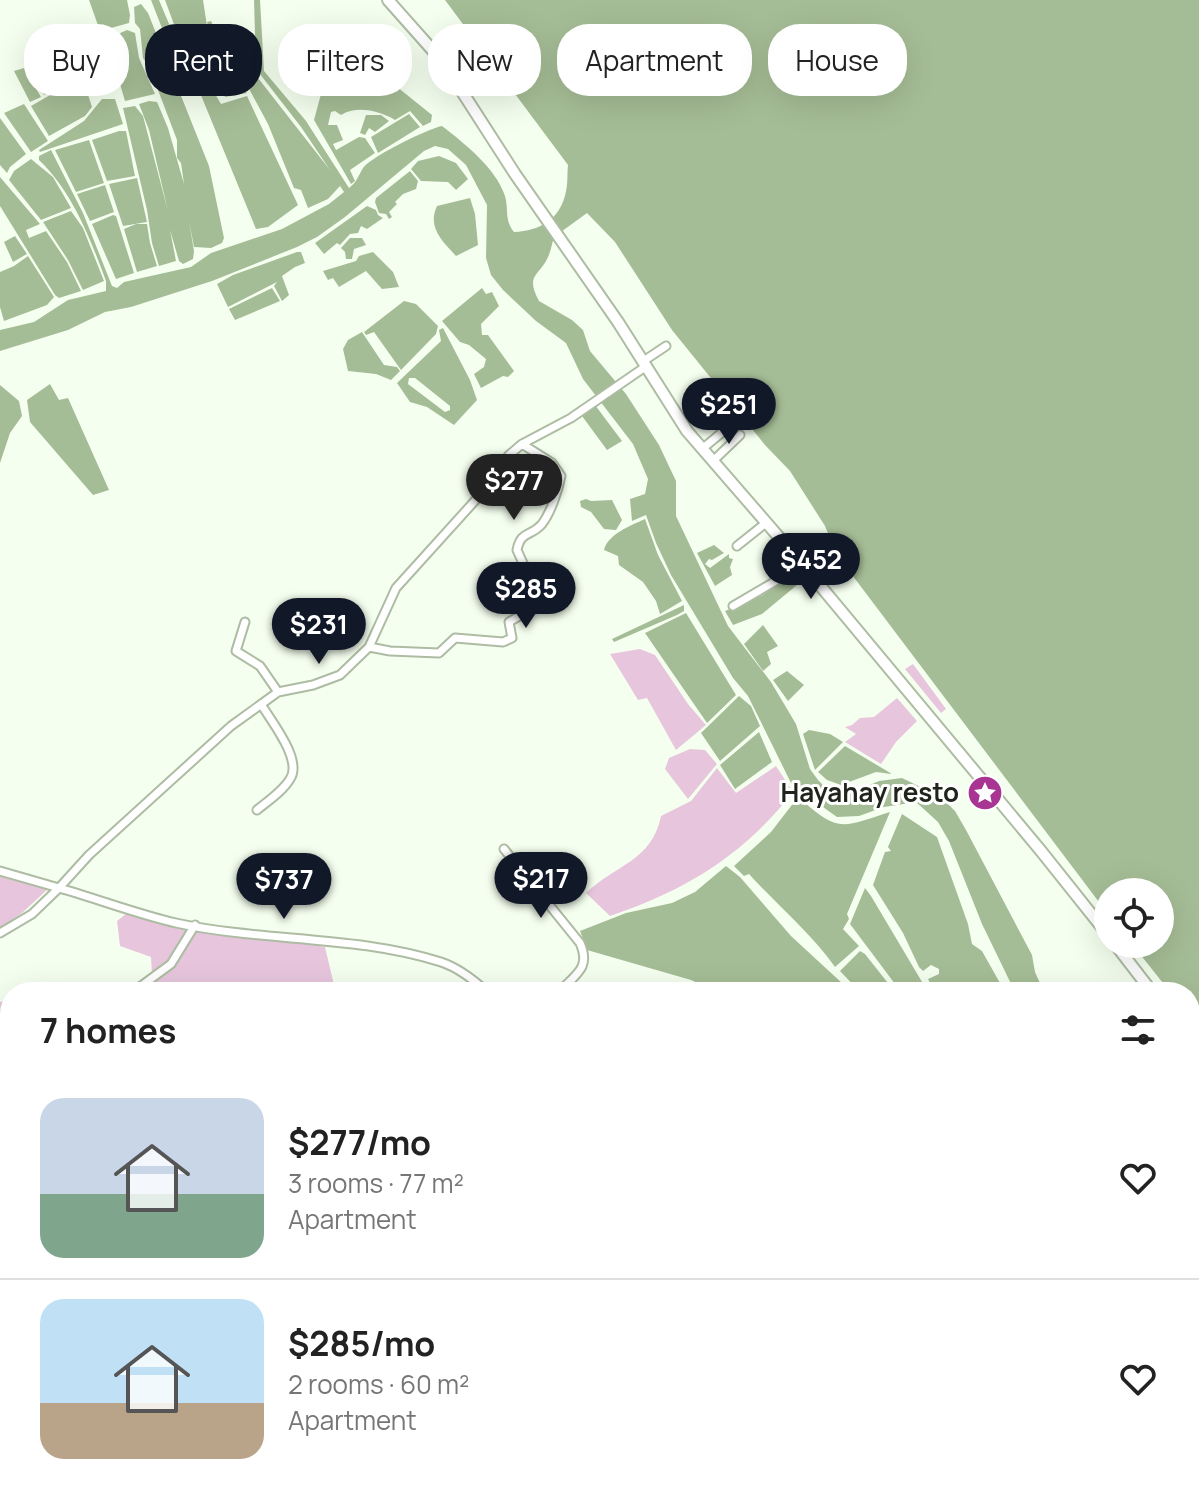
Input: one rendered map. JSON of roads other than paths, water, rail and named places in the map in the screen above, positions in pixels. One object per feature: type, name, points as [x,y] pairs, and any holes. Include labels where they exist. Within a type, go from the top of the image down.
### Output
[{"type":"main road","points":[[388,0],[443,62],[702,449],[803,565],[1094,918]]},
{"type":"main road","points":[[1126,958],[1144,982]]},
{"type":"street","points":[[0,933],[32,914],[89,855],[231,726],[278,692],[313,685],[340,675],[369,647],[396,588],[481,494],[509,455],[522,444],[571,418],[666,346]]},
{"type":"street","points":[[702,449],[737,420]]},
{"type":"street","points":[[713,461],[740,435]]},
{"type":"street","points":[[522,444],[552,463],[561,476],[545,519],[539,527],[524,534],[517,550],[541,603]]},
{"type":"street","points":[[737,546],[767,522]]},
{"type":"street","points":[[733,606],[803,565]]},
{"type":"street","points":[[369,647],[439,653],[455,638],[503,642],[512,638],[509,622],[565,589]]},
{"type":"street","points":[[245,622],[236,651],[260,666],[278,692]]},
{"type":"street","points":[[257,810],[289,781],[294,771],[294,760],[261,704]]},
{"type":"street","points":[[504,849],[580,943],[586,956],[585,965],[569,982]]},
{"type":"street","points":[[0,871],[176,922],[347,943],[443,962],[476,982]]},
{"type":"street","points":[[147,982],[171,964],[195,925]]},
{"type":"place","name":"Hayahay resto","points":[[985,793]]}]
